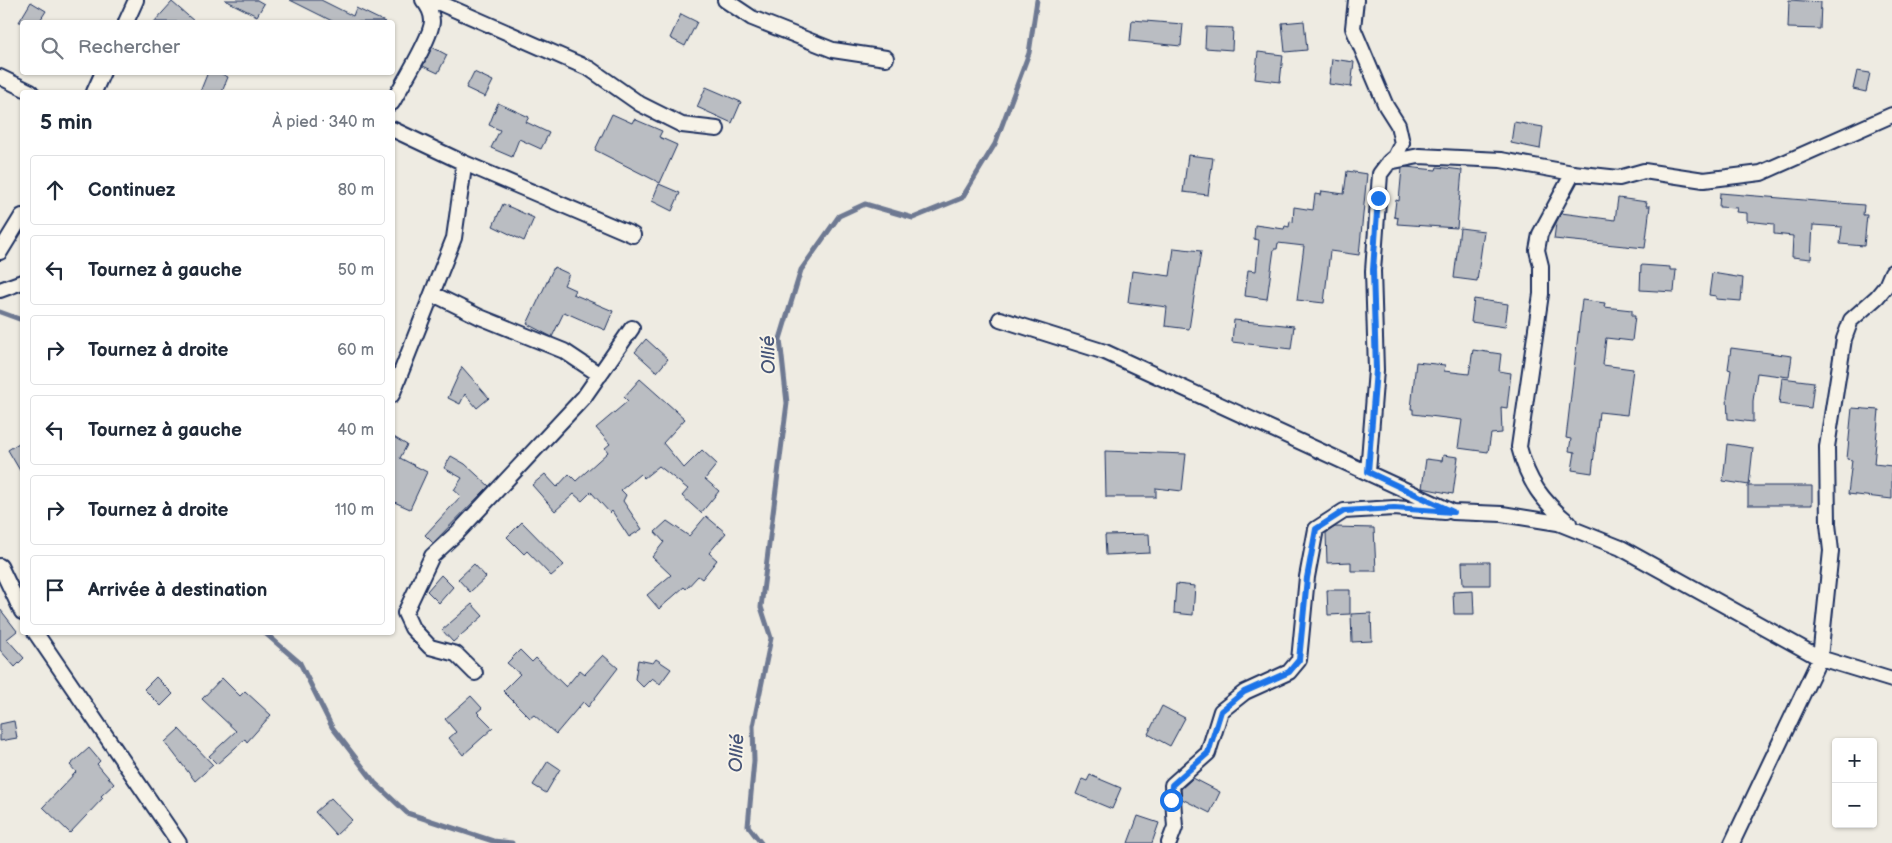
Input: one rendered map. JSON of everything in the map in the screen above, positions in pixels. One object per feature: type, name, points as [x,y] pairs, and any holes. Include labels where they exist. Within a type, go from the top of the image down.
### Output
[{"type":"street","points":[[127,20],[136,0]]},
{"type":"street","points":[[395,97],[423,47],[432,22],[429,8],[423,0]]},
{"type":"street","points":[[433,0],[590,69],[640,104],[682,125],[717,130]]},
{"type":"street","points":[[725,0],[752,18],[833,50],[886,58]]},
{"type":"street","points":[[1356,0],[1353,28],[1386,106],[1398,125],[1402,143],[1395,157],[1380,174],[1373,270],[1376,370],[1368,472]]},
{"type":"street","points":[[95,90],[102,75]]},
{"type":"street","points":[[0,77],[27,90]]},
{"type":"street","points":[[1389,162],[1419,156],[1502,160],[1573,173],[1618,178],[1644,171],[1704,180],[1761,173],[1892,115]]},
{"type":"street","points":[[395,130],[462,162],[633,235]]},
{"type":"street","points":[[395,388],[454,238],[463,174],[462,162]]},
{"type":"street","points":[[1573,173],[1540,234],[1537,250],[1541,266],[1541,294],[1519,447],[1526,472],[1547,504],[1578,530]]},
{"type":"street","points":[[0,252],[20,219]]},
{"type":"street","points":[[1732,843],[1820,658],[1831,551],[1828,524],[1827,447],[1844,338],[1851,320],[1877,297],[1886,286],[1892,272]]},
{"type":"street","points":[[0,290],[20,283]]},
{"type":"street","points":[[433,294],[480,317],[564,351],[600,375]]},
{"type":"street","points":[[1000,319],[1105,352],[1453,512]]},
{"type":"street","points":[[475,673],[456,654],[430,647],[412,628],[405,613],[432,556],[458,532],[584,397],[632,328]]},
{"type":"street","points":[[1169,843],[1175,827],[1172,785],[1208,753],[1221,711],[1244,692],[1289,672],[1299,660],[1307,578],[1316,529],[1344,511],[1394,508],[1502,514],[1558,523],[1622,548],[1820,658],[1892,680]]},
{"type":"street","points":[[0,566],[20,608]]},
{"type":"street","points":[[37,635],[179,843]]},
{"type":"building","points":[[225,0],[257,0],[264,4],[257,16]]},
{"type":"building","points":[[290,0],[321,0],[353,16],[356,8],[381,20],[330,20]]},
{"type":"building","points":[[1789,0],[1821,2],[1820,29],[1788,28]]},
{"type":"building","points":[[31,2],[46,11],[40,20],[20,20]]},
{"type":"building","points":[[172,2],[193,20],[156,20]]},
{"type":"building","points":[[681,14],[697,22],[685,46],[670,38]]},
{"type":"building","points":[[1132,20],[1183,24],[1181,46],[1130,41]]},
{"type":"building","points":[[1304,21],[1307,50],[1285,52],[1282,23]]},
{"type":"building","points":[[1206,27],[1233,28],[1232,50],[1205,48]]},
{"type":"building","points":[[432,47],[447,55],[438,73],[423,66]]},
{"type":"building","points":[[1258,52],[1283,55],[1280,82],[1255,79]]},
{"type":"building","points":[[1332,59],[1354,62],[1351,87],[1329,84]]},
{"type":"building","points":[[1857,71],[1870,73],[1866,92],[1853,89]]},
{"type":"building","points":[[474,72],[493,81],[485,97],[466,88]]},
{"type":"building","points":[[207,75],[224,75],[228,77],[223,90],[201,90]]},
{"type":"building","points":[[706,87],[741,102],[732,123],[697,107]]},
{"type":"building","points":[[498,103],[529,117],[526,122],[549,133],[541,149],[519,139],[512,157],[491,148],[500,130],[489,125]]},
{"type":"building","points":[[612,114],[632,123],[634,119],[662,131],[659,137],[677,145],[660,183],[595,150]]},
{"type":"building","points":[[1514,122],[1543,127],[1540,149],[1511,143]]},
{"type":"building","points":[[1188,155],[1213,158],[1208,195],[1183,192]]},
{"type":"building","points":[[1437,167],[1462,170],[1457,228],[1397,224],[1398,218],[1394,217],[1396,200],[1399,201],[1402,168],[1436,170]]},
{"type":"building","points":[[1347,171],[1367,174],[1359,255],[1330,251],[1324,303],[1297,300],[1304,246],[1278,243],[1277,249],[1274,249],[1267,299],[1245,296],[1248,270],[1256,271],[1259,240],[1254,239],[1255,225],[1284,229],[1285,226],[1289,227],[1290,221],[1293,222],[1294,207],[1313,210],[1315,194],[1321,195],[1322,191],[1344,194]]},
{"type":"building","points":[[659,184],[680,193],[672,211],[652,201]]},
{"type":"building","points":[[1720,193],[1864,205],[1863,215],[1867,215],[1864,246],[1840,244],[1842,227],[1813,225],[1811,259],[1792,257],[1793,236],[1774,234],[1774,224],[1747,221],[1747,213],[1736,212],[1737,208],[1719,207]]},
{"type":"building","points":[[1618,198],[1647,202],[1646,206],[1650,206],[1645,248],[1554,239],[1556,223],[1561,213],[1615,220]]},
{"type":"building","points":[[503,204],[534,218],[524,241],[493,226]]},
{"type":"building","points":[[1460,228],[1484,231],[1477,281],[1454,278]]},
{"type":"building","points":[[1174,248],[1201,251],[1189,329],[1165,326],[1167,307],[1128,302],[1132,271],[1170,276]]},
{"type":"building","points":[[1641,265],[1670,267],[1670,270],[1676,270],[1674,292],[1640,290]]},
{"type":"building","points":[[554,267],[569,274],[564,285],[575,290],[573,294],[613,311],[605,330],[564,312],[552,337],[527,324]]},
{"type":"building","points":[[1712,273],[1743,278],[1741,301],[1716,299],[1716,296],[1709,295]]},
{"type":"building","points":[[1474,299],[1508,304],[1505,327],[1471,322]]},
{"type":"building","points":[[1582,300],[1605,303],[1604,307],[1632,310],[1632,316],[1635,316],[1632,341],[1606,338],[1603,365],[1633,369],[1627,415],[1599,412],[1592,473],[1572,470],[1575,452],[1569,451],[1571,439],[1566,438]]},
{"type":"building","points":[[1234,320],[1294,326],[1291,349],[1232,342]]},
{"type":"building","points":[[646,339],[668,359],[657,372],[635,352]]},
{"type":"building","points":[[1731,348],[1792,356],[1789,377],[1757,373],[1753,401],[1753,422],[1728,419],[1727,397],[1731,370],[1728,369]]},
{"type":"building","points":[[1473,350],[1501,354],[1499,371],[1511,373],[1507,408],[1501,407],[1502,433],[1491,434],[1488,452],[1458,448],[1462,420],[1413,414],[1413,409],[1411,409],[1416,362],[1445,365],[1444,371],[1469,374]]},
{"type":"building","points":[[462,367],[489,398],[477,408],[465,394],[460,404],[448,398]]},
{"type":"building","points":[[1782,378],[1814,382],[1811,408],[1779,404]]},
{"type":"building","points":[[640,379],[685,419],[663,443],[684,468],[702,450],[717,464],[705,479],[719,491],[701,513],[682,496],[688,489],[659,466],[644,478],[640,474],[621,490],[626,495],[623,501],[642,529],[629,537],[612,511],[610,513],[591,492],[582,501],[574,494],[555,511],[532,485],[545,474],[557,487],[569,474],[576,481],[608,452],[605,448],[610,444],[596,428],[628,401],[624,397]]},
{"type":"building","points":[[1852,408],[1879,410],[1874,464],[1892,466],[1892,499],[1848,494],[1852,460],[1847,459]]},
{"type":"building","points":[[395,438],[407,445],[400,458],[427,472],[410,509],[395,502]]},
{"type":"building","points":[[20,442],[20,471],[8,450]]},
{"type":"building","points":[[1727,444],[1753,448],[1749,485],[1723,481]]},
{"type":"building","points":[[1105,451],[1186,454],[1182,491],[1156,488],[1156,497],[1106,497]]},
{"type":"building","points":[[1443,455],[1458,457],[1453,494],[1422,488],[1426,459],[1442,461]]},
{"type":"building","points":[[451,456],[465,464],[489,486],[433,543],[425,535],[461,496],[454,490],[462,478],[444,468]]},
{"type":"building","points":[[1748,486],[1812,486],[1812,505],[1748,505]]},
{"type":"building","points":[[706,516],[726,533],[709,553],[717,560],[702,579],[698,576],[686,589],[684,587],[659,609],[647,595],[671,575],[652,557],[664,542],[655,532],[667,521],[689,536]]},
{"type":"building","points":[[522,522],[564,565],[551,576],[527,551],[524,554],[507,537]]},
{"type":"building","points":[[1335,527],[1374,528],[1376,571],[1351,571],[1351,562],[1327,563],[1326,533]]},
{"type":"building","points":[[1149,534],[1150,553],[1106,555],[1105,535]]},
{"type":"building","points":[[1462,562],[1490,562],[1490,585],[1463,585]]},
{"type":"building","points":[[474,564],[486,577],[470,592],[458,579]]},
{"type":"building","points":[[441,575],[453,587],[439,603],[427,591]]},
{"type":"building","points":[[1176,584],[1195,586],[1193,615],[1174,613]]},
{"type":"building","points":[[1327,590],[1350,590],[1350,614],[1328,615]]},
{"type":"building","points":[[1473,591],[1474,614],[1454,614],[1453,592]]},
{"type":"building","points":[[472,604],[483,616],[453,642],[442,630]]},
{"type":"building","points":[[0,609],[17,631],[7,639],[24,658],[15,667],[0,650]]},
{"type":"building","points":[[1371,613],[1372,641],[1352,642],[1351,614]]},
{"type":"building","points":[[520,650],[532,662],[536,658],[566,687],[580,670],[585,674],[603,655],[618,668],[588,707],[583,702],[556,734],[534,715],[530,718],[503,691],[520,674],[507,663]]},
{"type":"building","points":[[656,659],[671,669],[660,684],[652,678],[643,687],[635,679],[638,660],[653,663]]},
{"type":"building","points":[[156,677],[173,694],[161,706],[144,689]]},
{"type":"building","points":[[222,678],[240,696],[245,691],[271,715],[247,742],[245,739],[217,764],[209,756],[236,731],[202,699]]},
{"type":"building","points":[[471,696],[482,708],[477,712],[493,728],[463,755],[449,738],[456,732],[445,719]]},
{"type":"building","points":[[1162,706],[1185,718],[1170,746],[1148,734]]},
{"type":"building","points":[[14,721],[17,738],[0,741],[0,724]]},
{"type":"building","points":[[179,729],[213,765],[195,781],[165,742]]},
{"type":"building","points":[[89,748],[100,761],[97,764],[114,784],[101,796],[103,798],[70,833],[43,807],[76,772],[70,765]]},
{"type":"building","points":[[548,761],[560,769],[546,793],[533,785]]},
{"type":"building","points":[[1090,775],[1121,788],[1112,809],[1076,794],[1082,779],[1087,781]]},
{"type":"building","points":[[1193,778],[1220,792],[1210,813],[1182,799],[1181,789]]},
{"type":"building","points":[[331,798],[352,820],[336,835],[315,812]]},
{"type":"building","points":[[1138,816],[1159,823],[1152,843],[1128,843]]},
{"type":"waterway","name":"Ollié","points":[[761,843],[748,826],[754,761],[753,726],[771,638],[761,607],[787,403],[780,339],[801,270],[839,216],[865,204],[913,218],[962,198],[995,144],[1029,53],[1037,0]]},
{"type":"waterway","points":[[0,312],[20,319]]},
{"type":"waterway","points":[[267,635],[300,663],[332,727],[375,783],[407,813],[493,841],[512,843]]},
{"type":"route","points":[[1171,800],[1172,785],[1208,753],[1221,711],[1244,692],[1273,681],[1289,672],[1299,660],[1307,578],[1316,529],[1344,511],[1394,508],[1453,512],[1368,472],[1376,370],[1373,270],[1378,198]]}]
